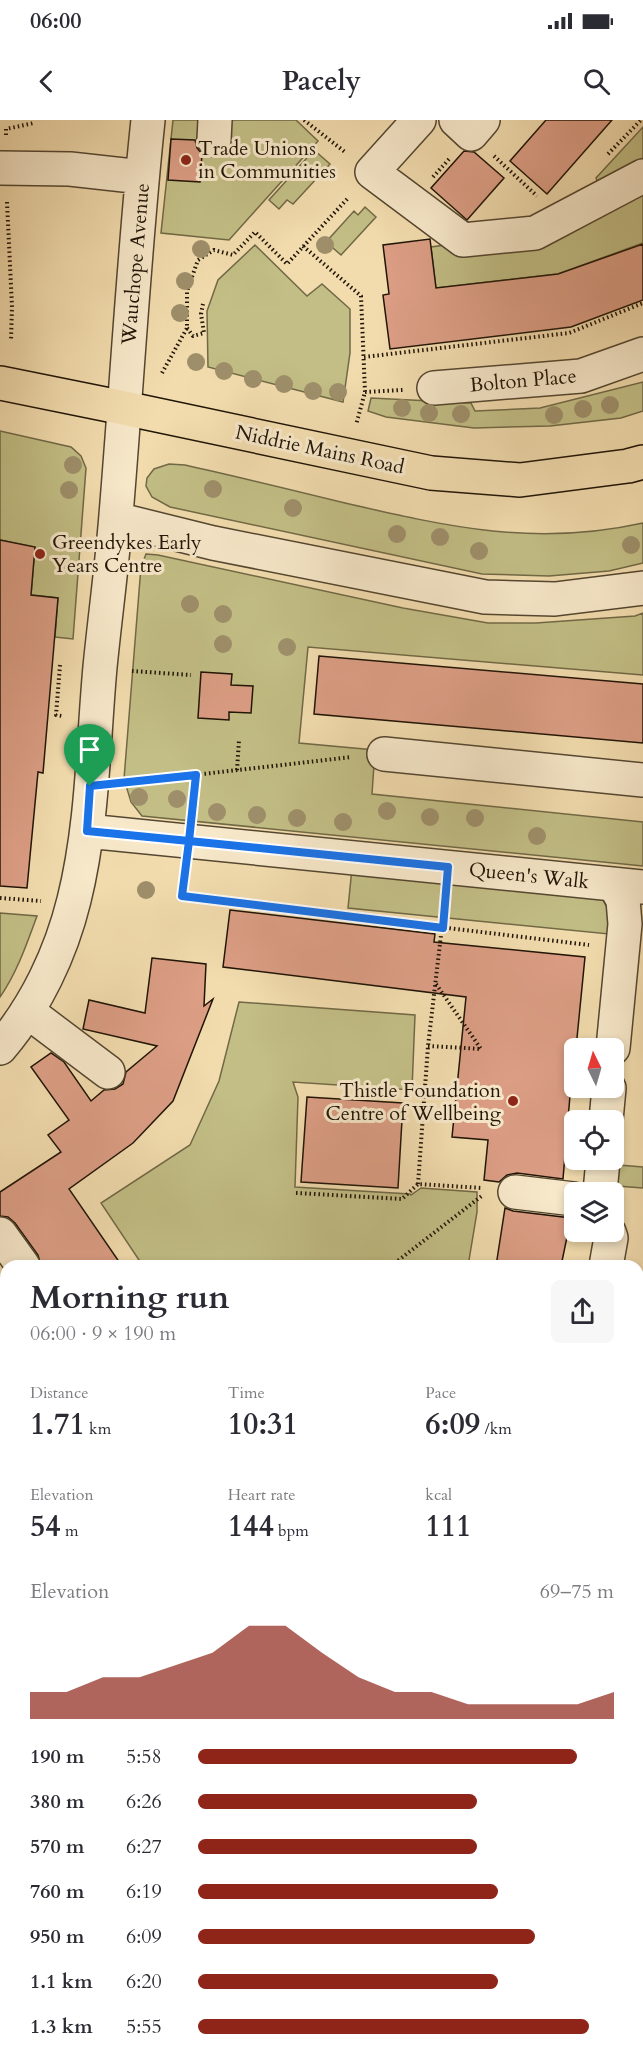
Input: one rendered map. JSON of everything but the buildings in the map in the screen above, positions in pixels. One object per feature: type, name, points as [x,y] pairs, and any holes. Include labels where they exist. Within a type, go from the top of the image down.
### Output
[{"type":"main road","name":"Niddrie Mains Road","points":[[0,383],[431,473],[520,480],[618,468],[643,462]]},
{"type":"street","name":"Wauchope Avenue","points":[[0,1048],[27,1011],[46,977],[62,940],[75,897],[87,831],[100,669],[116,519],[148,120]]},
{"type":"street","points":[[419,120],[372,172],[463,240],[535,233],[643,176]]},
{"type":"street","points":[[3,168],[70,169],[142,177]]},
{"type":"street","name":"Bolton Place","points":[[435,388],[581,376],[643,354]]},
{"type":"street","points":[[116,519],[213,543],[485,597],[555,600],[643,588]]},
{"type":"street","points":[[384,754],[643,780]]},
{"type":"street","name":"Queen's Walk","points":[[87,831],[628,885],[623,900],[625,924],[614,1038]]},
{"type":"street","points":[[27,1011],[108,1072]]},
{"type":"street","points":[[503,1190],[564,1198]]},
{"type":"street","points":[[0,1234],[19,1260]]},
{"type":"street","points":[[607,1260],[611,1242]]},
{"type":"path","points":[[159,379],[187,328],[187,291],[198,260],[214,250],[233,255],[255,232],[287,264],[372,172],[304,120]]},
{"type":"path","points":[[0,129],[34,123]]},
{"type":"path","points":[[412,202],[470,125],[562,219]]},
{"type":"path","points":[[6,129],[3,168],[12,307],[11,340]]},
{"type":"path","points":[[303,246],[361,296],[365,392],[347,455]]},
{"type":"path","points":[[364,357],[569,333],[643,303]]},
{"type":"path","points":[[187,328],[193,336],[204,333],[201,314],[203,304]]},
{"type":"path","points":[[56,715],[60,665]]},
{"type":"path","points":[[100,669],[191,675]]},
{"type":"path","points":[[237,770],[239,740]]},
{"type":"path","points":[[90,786],[384,754]]},
{"type":"path","points":[[196,775],[182,896],[623,949]]},
{"type":"path","points":[[296,1193],[402,1199],[418,1184],[428,1046],[443,928],[448,867]]},
{"type":"path","points":[[428,1046],[481,1048],[436,984]]},
{"type":"path","points":[[418,1184],[503,1190]]},
{"type":"path","points":[[400,1260],[503,1190]]},
{"type":"shaded area","points":[[173,120],[296,120],[318,141],[229,240],[161,233]]},
{"type":"shaded area","points":[[643,127],[643,158],[598,183],[596,178]]},
{"type":"shaded area","points":[[314,150],[330,164],[293,204],[287,200],[279,209],[269,200]]},
{"type":"shaded area","points":[[643,195],[643,243],[558,274],[436,288],[431,247],[453,244],[544,242]]},
{"type":"shaded area","points":[[365,207],[376,217],[341,255],[326,242],[354,211],[358,215]]},
{"type":"shaded area","points":[[255,245],[307,296],[322,284],[350,309],[350,353],[343,402],[208,367],[207,311],[218,280]]},
{"type":"shaded area","points":[[643,382],[643,411],[621,418],[550,426],[474,428],[386,417],[368,411],[371,398],[471,403],[475,411],[540,408]]},
{"type":"shaded area","points":[[0,431],[71,447],[81,456],[86,468],[73,639],[55,637],[58,598],[31,595],[35,547],[0,540]]},
{"type":"shaded area","points":[[169,464],[185,465],[420,520],[493,531],[529,534],[566,533],[604,530],[643,523],[643,563],[609,571],[549,576],[482,574],[170,507],[152,497],[146,486],[147,478],[154,469]]},
{"type":"shaded area","points":[[146,554],[403,608],[488,623],[536,623],[635,616],[643,613],[643,675],[308,647],[299,743],[375,750],[372,794],[643,822],[643,866],[142,816],[131,802],[124,779],[141,567]]},
{"type":"shaded area","points":[[352,868],[600,895],[611,914],[609,934],[348,908]]},
{"type":"shaded area","points":[[0,913],[37,916],[17,968],[0,997]]},
{"type":"shaded area","points":[[239,1002],[415,1015],[412,1090],[293,1082],[298,1097],[295,1187],[411,1195],[421,1188],[477,1192],[477,1212],[469,1260],[139,1260],[101,1203],[190,1145],[219,1081]]},
{"type":"shaded area","points":[[624,1165],[643,1167],[643,1188],[624,1187],[624,1182],[617,1182],[619,1170],[624,1170]]},
{"type":"place","name":"Trade Unions in Communities","points":[[186,160]]},
{"type":"place","name":"Greendykes Early Years Centre","points":[[40,554]]},
{"type":"place","name":"Thistle Foundation Centre of Wellbeing","points":[[513,1101]]},
{"type":"route","points":[[90,786],[87,831],[189,841],[182,896],[443,928],[448,867],[189,841],[196,775],[90,786]]}]
